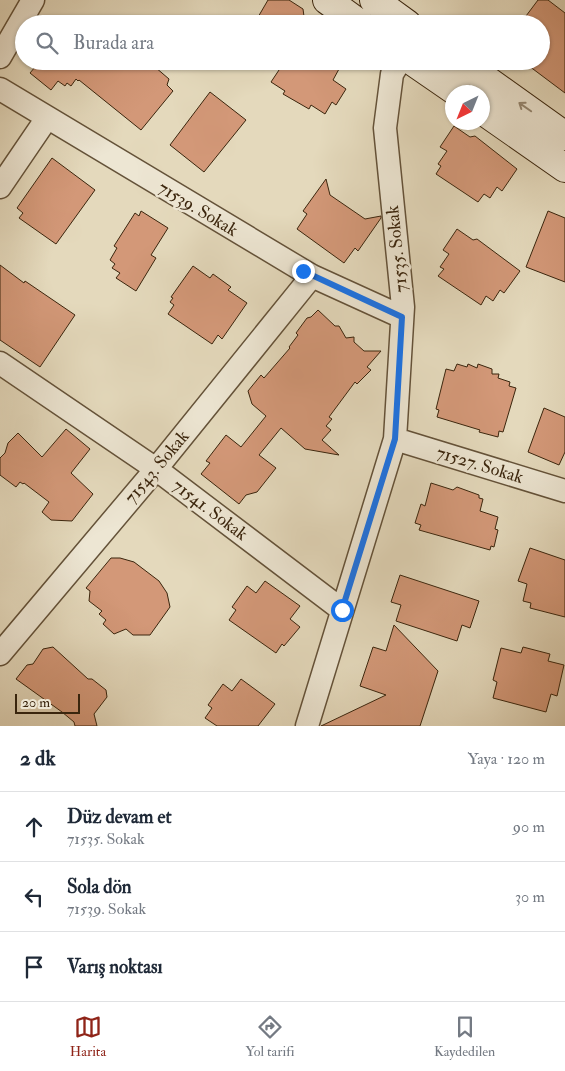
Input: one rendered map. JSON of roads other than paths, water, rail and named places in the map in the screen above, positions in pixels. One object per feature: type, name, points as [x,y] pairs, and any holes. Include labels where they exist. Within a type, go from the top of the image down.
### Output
[{"type":"street","points":[[25,15],[34,0]]},
{"type":"street","points":[[327,0],[348,15]]},
{"type":"street","points":[[374,0],[395,15]]},
{"type":"street","points":[[0,57],[15,32]]},
{"type":"street","name":"71535. Sokak","points":[[308,726],[395,439],[403,308],[385,128],[392,74],[394,70]]},
{"type":"street","points":[[425,70],[447,85]]},
{"type":"street","points":[[473,70],[565,136]]},
{"type":"street","name":"71539. Sokak","points":[[0,89],[312,276],[402,317]]},
{"type":"street","points":[[490,116],[565,168]]},
{"type":"street","points":[[0,187],[46,118]]},
{"type":"street","name":"71543. Sokak","points":[[0,654],[156,469],[312,276]]},
{"type":"street","name":"71541. Sokak","points":[[0,362],[156,469],[342,610]]},
{"type":"street","name":"71527. Sokak","points":[[395,439],[565,491]]}]
